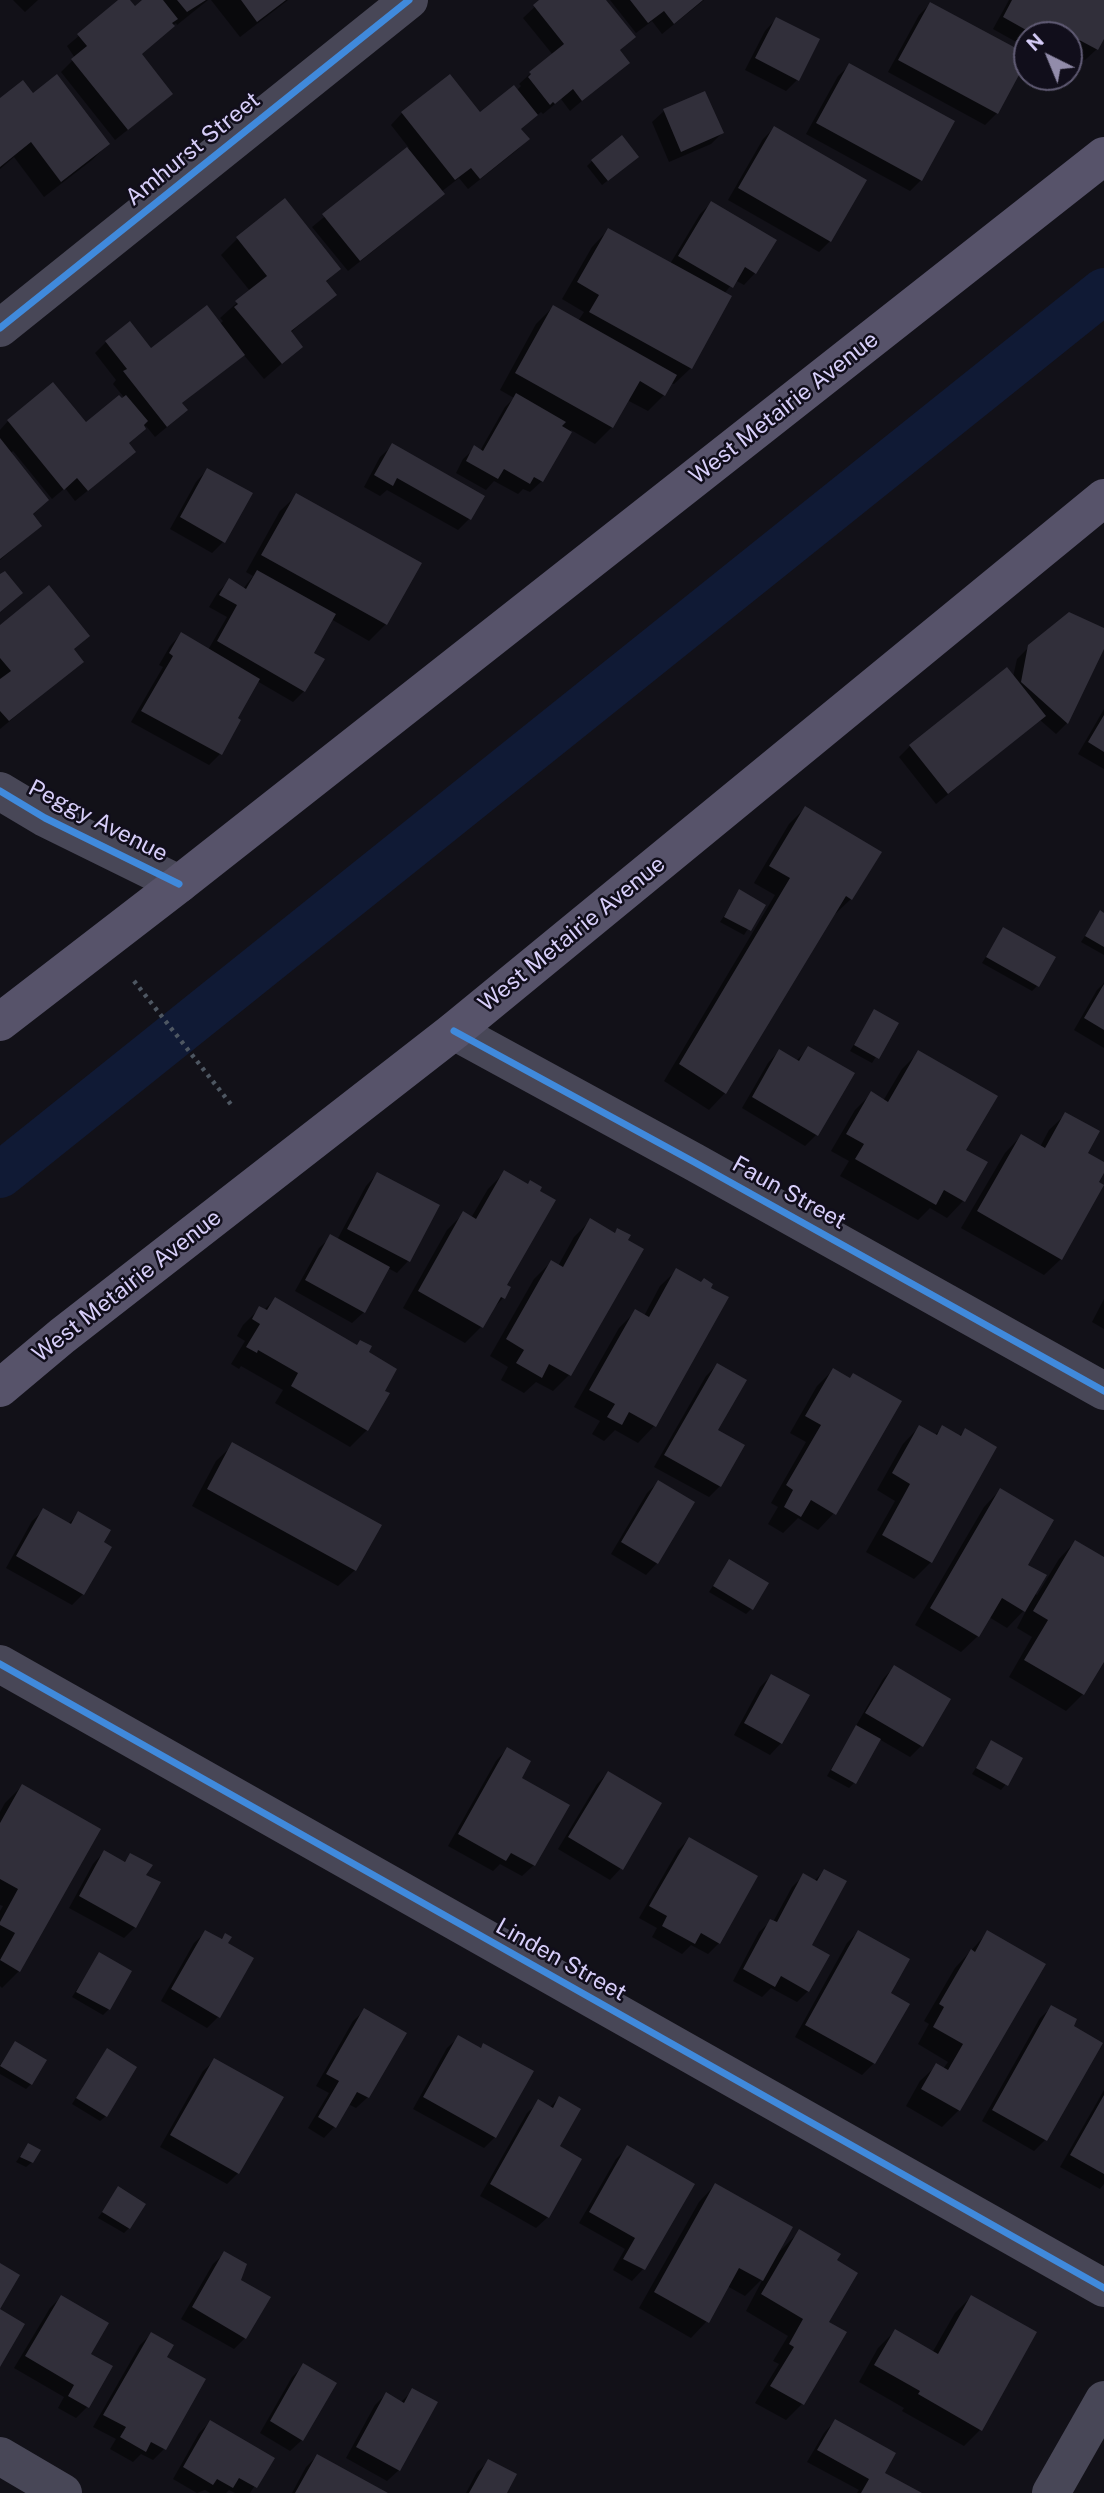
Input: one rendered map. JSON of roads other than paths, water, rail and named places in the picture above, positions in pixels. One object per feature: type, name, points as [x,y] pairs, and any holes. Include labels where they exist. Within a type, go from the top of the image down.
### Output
[{"type":"main road","name":"West Metairie Avenue","points":[[0,1022],[1104,156]]},
{"type":"main road","name":"West Metairie Avenue","points":[[2,1386],[62,1336],[454,1031],[1103,500]]},
{"type":"street","name":"Amhurst Street","points":[[0,328],[409,0]]},
{"type":"street","name":"Peggy Avenue","points":[[0,791],[45,818],[179,884]]},
{"type":"street","name":"Faun Street","points":[[454,1031],[706,1168],[1104,1391]]},
{"type":"street","name":"Linden Street","points":[[0,1664],[1104,2288]]},
{"type":"street","points":[[1051,2493],[1104,2400]]},
{"type":"street","points":[[0,2456],[63,2493]]},
{"type":"waterway","points":[[0,1175],[1104,291]]}]
